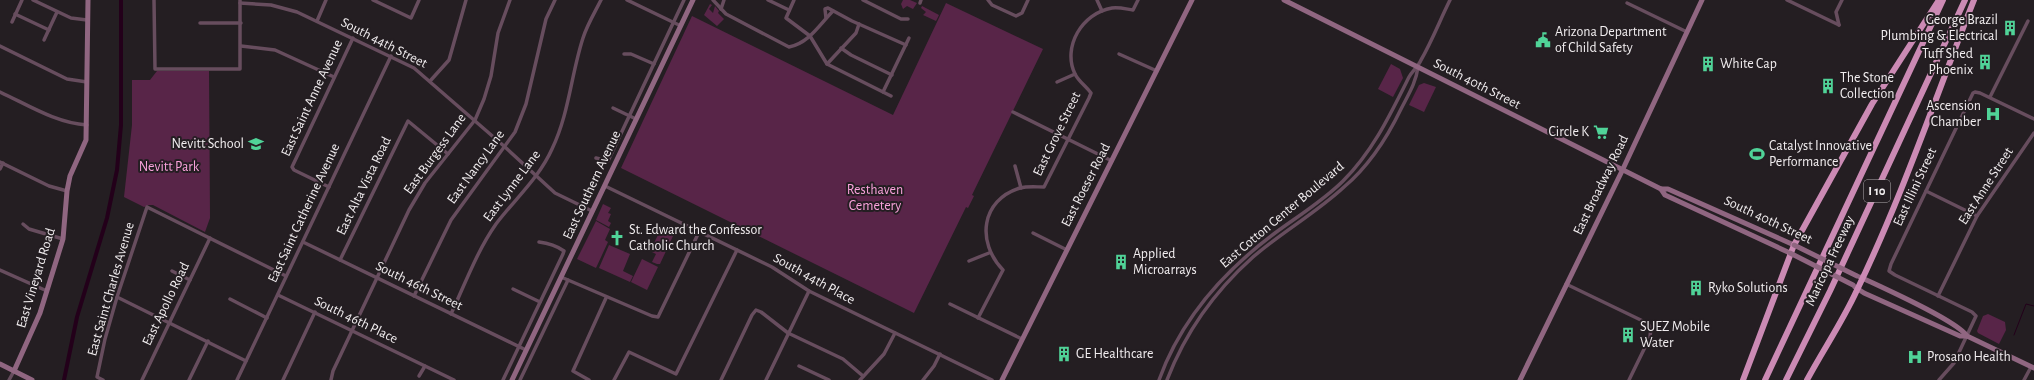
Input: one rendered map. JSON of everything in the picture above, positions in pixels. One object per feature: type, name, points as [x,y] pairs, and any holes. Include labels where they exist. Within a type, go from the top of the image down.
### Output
[{"type":"highway","points":[[1743,380],[1794,245],[1872,104],[1939,0]]},
{"type":"highway","name":"Maricopa Freeway","points":[[1765,380],[1943,0]]},
{"type":"highway","name":"Maricopa Freeway","points":[[1786,380],[1830,291],[1965,0]]},
{"type":"highway","points":[[1807,380],[1839,327],[1855,287],[1884,230],[1974,0]]},
{"type":"main road","name":"East Vineyard Road","points":[[14,371],[38,320],[63,239],[67,191],[72,171],[86,140],[88,0]]},
{"type":"main road","name":"East Southern Avenue","points":[[512,380],[693,0]]},
{"type":"main road","name":"East Roeser Road","points":[[1002,380],[1192,0]]},
{"type":"main road","name":"South 40th Street","points":[[1284,0],[1622,171],[1661,189],[1668,189],[1794,245],[1860,277],[1963,330],[1967,336]]},
{"type":"main road","name":"East Broadway Road","points":[[1520,380],[1622,171],[1702,0]]},
{"type":"main road","name":"South 40th Street","points":[[1661,189],[1665,195],[1790,253],[1855,287],[1960,336],[1967,336],[2032,368]]},
{"type":"main road","points":[[0,364],[32,380]]},
{"type":"street","points":[[12,22],[22,0]]},
{"type":"street","points":[[33,0],[71,18],[87,20]]},
{"type":"street","points":[[154,0],[155,69],[240,69],[240,1]]},
{"type":"street","points":[[317,21],[326,0]]},
{"type":"street","points":[[373,0],[410,18],[419,0]]},
{"type":"street","points":[[431,80],[449,60],[454,48],[466,0]]},
{"type":"street","name":"East Burgess Lane","points":[[331,380],[333,371],[409,210],[425,183],[475,120],[484,99],[491,76],[498,33],[510,0]]},
{"type":"street","name":"East Nancy Lane","points":[[414,296],[451,220],[515,132],[526,104],[546,19],[555,0]]},
{"type":"street","name":"East Lynne Lane","points":[[451,314],[485,241],[536,176],[552,151],[561,130],[583,38],[601,0]]},
{"type":"street","points":[[627,0],[681,26]]},
{"type":"street","name":"East Southern Avenue","points":[[596,158],[608,161],[684,0]]},
{"type":"street","points":[[713,0],[727,15],[789,47],[800,45],[833,10]]},
{"type":"street","points":[[718,0],[724,1],[721,9]]},
{"type":"street","points":[[768,0],[789,10]]},
{"type":"street","points":[[794,0],[786,18],[810,36],[827,64],[891,96]]},
{"type":"street","points":[[863,0],[901,19],[908,20]]},
{"type":"street","points":[[988,0],[992,5],[1011,14],[1019,15],[1028,0]]},
{"type":"street","points":[[1097,0],[1102,11]]},
{"type":"street","name":"East Grove Street","points":[[978,318],[1002,270],[989,253],[986,242],[985,230],[989,215],[997,202],[1010,192],[1021,188],[1044,186],[1090,93],[1075,74],[1071,60],[1072,45],[1076,34],[1091,17],[1102,11],[1121,8],[1133,10],[1138,0]]},
{"type":"street","points":[[1418,67],[1450,0]]},
{"type":"street","points":[[1787,0],[1839,25],[1836,12],[1842,0]]},
{"type":"street","name":"South 44th Street","points":[[240,1],[271,5],[297,12],[414,68],[431,80],[506,146],[554,193],[592,211]]},
{"type":"street","points":[[1627,3],[1687,32]]},
{"type":"street","points":[[826,18],[825,10],[827,8],[906,45]]},
{"type":"street","points":[[44,40],[58,12]]},
{"type":"street","points":[[15,14],[49,30]]},
{"type":"street","points":[[2028,21],[1990,97],[2034,119]]},
{"type":"street","points":[[200,23],[241,23]]},
{"type":"street","points":[[827,64],[856,33],[859,24]]},
{"type":"street","name":"East Saint Anne Avenue","points":[[329,187],[294,170],[292,167],[353,38]]},
{"type":"street","points":[[884,92],[910,38]]},
{"type":"street","points":[[0,46],[67,79],[87,82]]},
{"type":"street","points":[[241,46],[275,50],[334,77]]},
{"type":"street","points":[[841,48],[851,55],[892,75]]},
{"type":"street","points":[[624,54],[631,54],[654,64]]},
{"type":"street","points":[[1119,54],[1157,71]]},
{"type":"street","name":"East Saint Catherine Avenue","points":[[237,380],[391,56]]},
{"type":"street","name":"East Cotton Center Boulevard","points":[[1159,380],[1179,338],[1207,296],[1250,252],[1321,200],[1342,182],[1356,167],[1378,138],[1410,75],[1418,67]]},
{"type":"street","name":"East Cotton Center Boulevard","points":[[1167,380],[1192,330],[1221,289],[1254,257],[1325,204],[1363,168],[1382,143],[1398,116],[1417,78],[1418,67]]},
{"type":"street","name":"East Grove Street","points":[[1057,82],[1075,74]]},
{"type":"street","points":[[0,92],[58,120],[72,124],[87,125]]},
{"type":"street","name":"East Illini Street","points":[[1938,296],[1890,271],[1891,264],[1971,95],[1975,92],[1990,97]]},
{"type":"street","points":[[613,108],[636,119]]},
{"type":"street","points":[[1013,112],[1112,161]]},
{"type":"street","name":"East Alta Vista Road","points":[[340,260],[408,121],[448,154]]},
{"type":"street","name":"East Anne Street","points":[[1938,296],[1977,216],[2034,132]]},
{"type":"street","points":[[0,169],[1,162],[49,186],[67,191]]},
{"type":"street","name":"East Grove Street","points":[[1015,166],[1021,188]]},
{"type":"street","name":"South 44th Place","points":[[605,186],[772,267],[809,291],[992,380]]},
{"type":"street","points":[[1926,191],[1977,216]]},
{"type":"street","name":"East Saint Charles Avenue","points":[[103,380],[97,377],[105,339],[116,297],[147,207],[210,238]]},
{"type":"street","points":[[23,224],[29,229],[63,239]]},
{"type":"street","points":[[561,277],[606,298],[658,317],[699,232]]},
{"type":"street","points":[[1033,233],[1067,250]]},
{"type":"street","points":[[210,238],[286,276]]},
{"type":"street","name":"East Apollo Road","points":[[142,380],[210,238]]},
{"type":"street","name":"South 46th Street","points":[[303,242],[526,350]]},
{"type":"street","name":"East Southern Avenue","points":[[503,380],[564,251],[548,243],[539,242]]},
{"type":"street","points":[[614,380],[629,352],[676,374],[737,250]]},
{"type":"street","points":[[968,261],[989,253]]},
{"type":"street","points":[[0,270],[47,291]]},
{"type":"street","points":[[172,271],[190,280]]},
{"type":"street","points":[[520,380],[568,280]]},
{"type":"street","points":[[1566,284],[1647,323],[1651,327],[1650,337],[1629,380]]},
{"type":"street","points":[[513,289],[540,302]]},
{"type":"street","points":[[766,380],[809,291]]},
{"type":"street","name":"South 46th Place","points":[[278,295],[454,380]]},
{"type":"street","points":[[1938,296],[1974,313],[1976,319],[1954,363],[1939,380]]},
{"type":"street","points":[[116,297],[246,361]]},
{"type":"street","points":[[589,380],[573,371],[606,298]]},
{"type":"street","points":[[230,300],[267,318]]},
{"type":"street","points":[[950,304],[1022,339]]},
{"type":"street","points":[[720,380],[752,315],[756,310],[761,312],[788,333],[843,360],[863,376]]},
{"type":"street","points":[[283,380],[315,312]]},
{"type":"street","points":[[860,380],[884,354],[895,333]]},
{"type":"street","points":[[189,380],[208,341]]},
{"type":"street","points":[[923,380],[934,366],[940,354]]},
{"type":"street","points":[[419,376],[425,366]]},
{"type":"street","points":[[799,366],[830,380]]},
{"type":"street","points":[[2024,380],[2032,368]]},
{"type":"street","points":[[9,380],[14,371]]},
{"type":"green space","points":[[903,0],[910,0],[917,3],[913,9],[907,6],[903,9],[901,4]]},
{"type":"green space","name":"Resthaven Cemetery","points":[[946,3],[1043,49],[972,195],[974,196],[968,208],[966,207],[914,313],[621,168],[692,16],[893,115]]},
{"type":"green space","points":[[710,4],[712,5],[709,9],[713,13],[715,6],[719,11],[718,13],[724,19],[717,26],[704,15]]},
{"type":"green space","points":[[922,6],[939,15],[936,21],[923,15],[926,12],[921,8]]},
{"type":"green space","points":[[1391,64],[1400,69],[1403,78],[1393,97],[1378,89]]},
{"type":"green space","name":"Nevitt Park","points":[[157,71],[209,71],[210,218],[205,232],[153,205],[144,207],[124,197],[132,125],[132,80],[150,80]]},
{"type":"green space","points":[[1424,83],[1436,87],[1424,112],[1409,105],[1419,85]]},
{"type":"green space","points":[[603,204],[611,208],[608,213],[611,214],[608,221],[611,223],[609,227],[596,220]]},
{"type":"green space","points":[[596,221],[610,229],[605,240],[608,242],[596,268],[577,259]]},
{"type":"green space","points":[[661,229],[673,236],[660,264],[657,264],[652,262],[656,254],[650,251]]},
{"type":"green space","points":[[609,245],[630,254],[623,271],[633,276],[630,282],[599,268]]},
{"type":"green space","points":[[642,259],[658,267],[647,290],[631,282]]},
{"type":"green space","points":[[1988,314],[2005,322],[2006,330],[1999,344],[1978,333],[1977,331],[1983,316]]},
{"type":"waterway","points":[[64,380],[77,317],[107,218],[117,170],[121,125],[121,0]]},
{"type":"waterway","points":[[2014,335],[2026,304],[2034,306]]},
{"type":"place","name":"George Brazil Plumbing & Electrical","points":[[2010,28]]},
{"type":"place","name":"Arizona Department of Child Safety","points":[[1543,40]]},
{"type":"place","name":"Tuff Shed Phoenix","points":[[1985,62]]},
{"type":"place","name":"White Cap","points":[[1708,64]]},
{"type":"place","name":"The Stone Collection","points":[[1828,86]]},
{"type":"place","name":"Ascension Chamber","points":[[1993,114]]},
{"type":"place","name":"Circle K","points":[[1601,132]]},
{"type":"place","name":"Nevitt School","points":[[256,144]]},
{"type":"place","name":"Catalyst Innovative Performance","points":[[1757,154]]},
{"type":"place","name":"St. Edward the Confessor Catholic Church","points":[[617,238]]},
{"type":"place","name":"Applied Microarrays","points":[[1121,262]]},
{"type":"place","name":"Ryko Solutions","points":[[1696,288]]},
{"type":"place","name":"SUEZ Mobile Water","points":[[1628,335]]},
{"type":"place","name":"GE Healthcare","points":[[1064,354]]},
{"type":"place","name":"Prosano Health","points":[[1915,357]]}]
